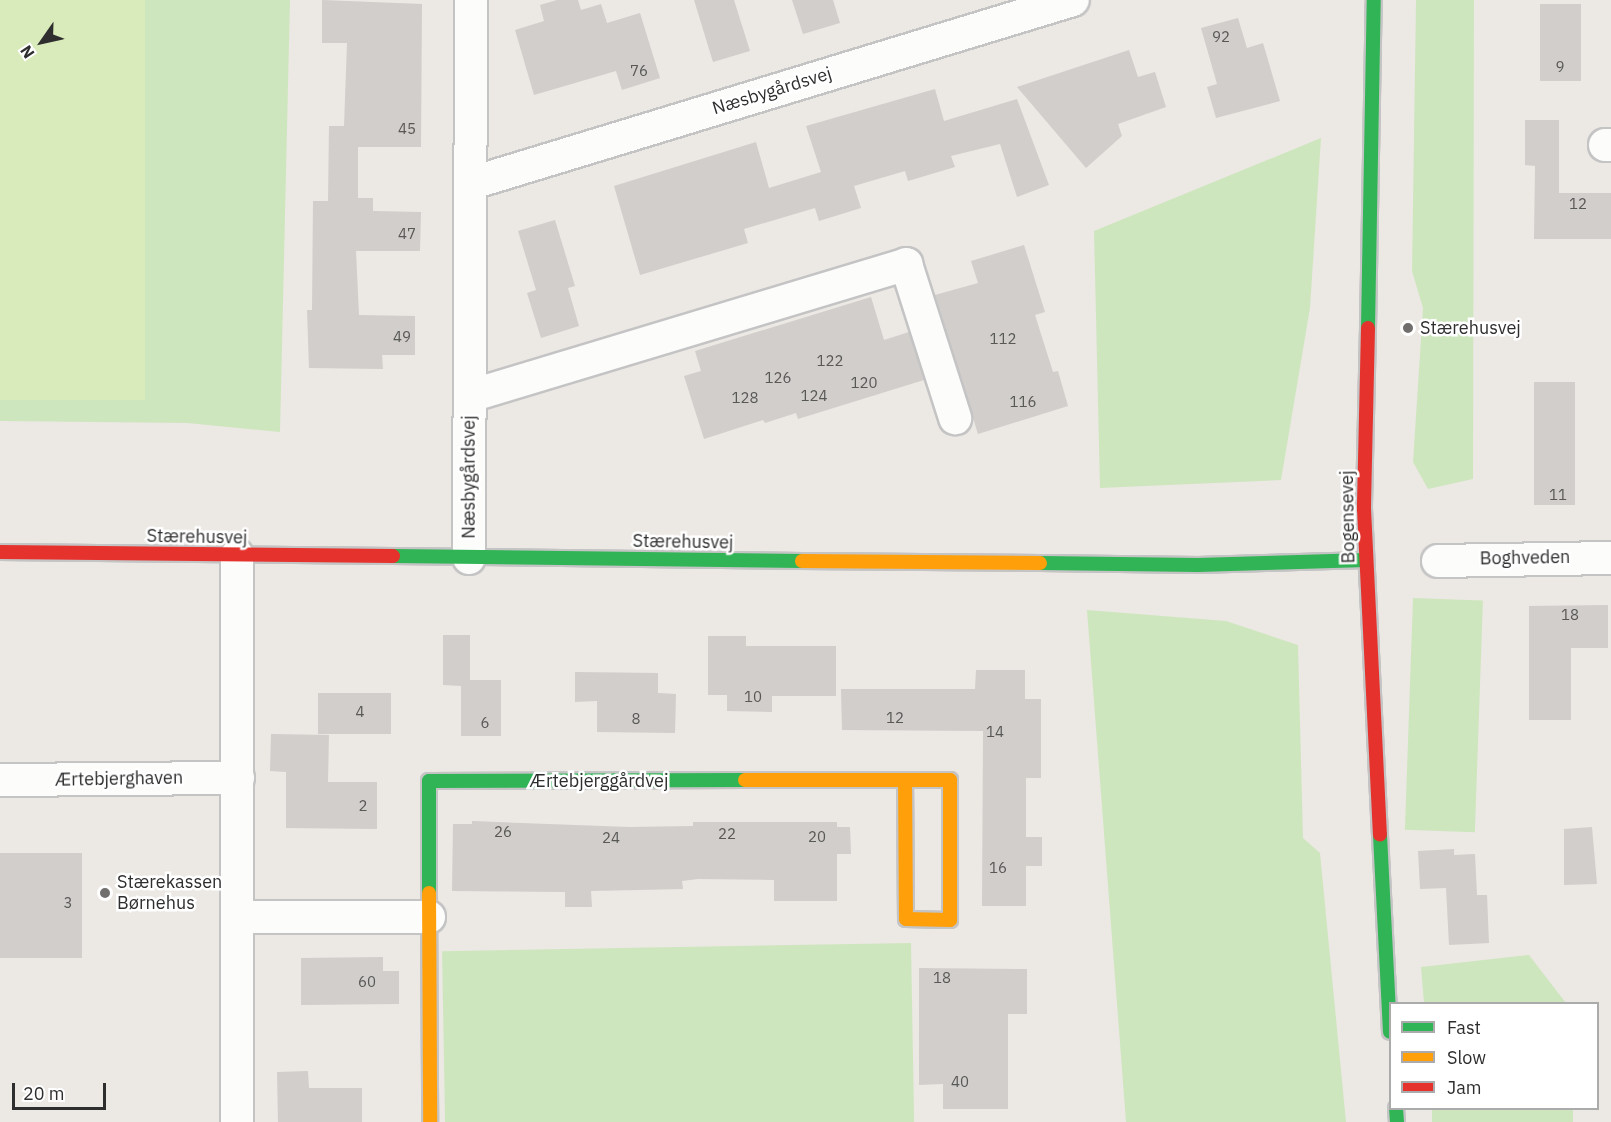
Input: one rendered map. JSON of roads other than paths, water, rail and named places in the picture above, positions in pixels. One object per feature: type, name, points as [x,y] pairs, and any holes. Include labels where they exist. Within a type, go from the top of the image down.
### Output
[{"type":"street","name":"Næsbygårdsvej","points":[[469,558],[471,0]]},
{"type":"street","name":"Næsbygårdsvej","points":[[472,183],[1073,0]]},
{"type":"street","name":"Bogensevej","points":[[1374,0],[1366,560],[1389,1012]]},
{"type":"street","name":"Næsbygårdsvej","points":[[470,396],[906,264],[955,418]]},
{"type":"street","name":"Stærehusvej","points":[[0,552],[1198,565],[1366,560]]},
{"type":"street","points":[[237,555],[237,1122]]},
{"type":"street","name":"Boghveden","points":[[1438,561],[1611,558]]},
{"type":"street","name":"Ærtebjerghaven","points":[[0,780],[238,778]]},
{"type":"street","name":"Ærtebjerggårdvej","points":[[430,1122],[429,781],[950,780],[950,920],[906,920],[906,781]]},
{"type":"street","points":[[238,917],[429,917]]},
{"type":"place","name":"Stærehusvej","points":[[1408,328]]},
{"type":"place","name":"Stærekassen Børnehus","points":[[105,893]]}]
